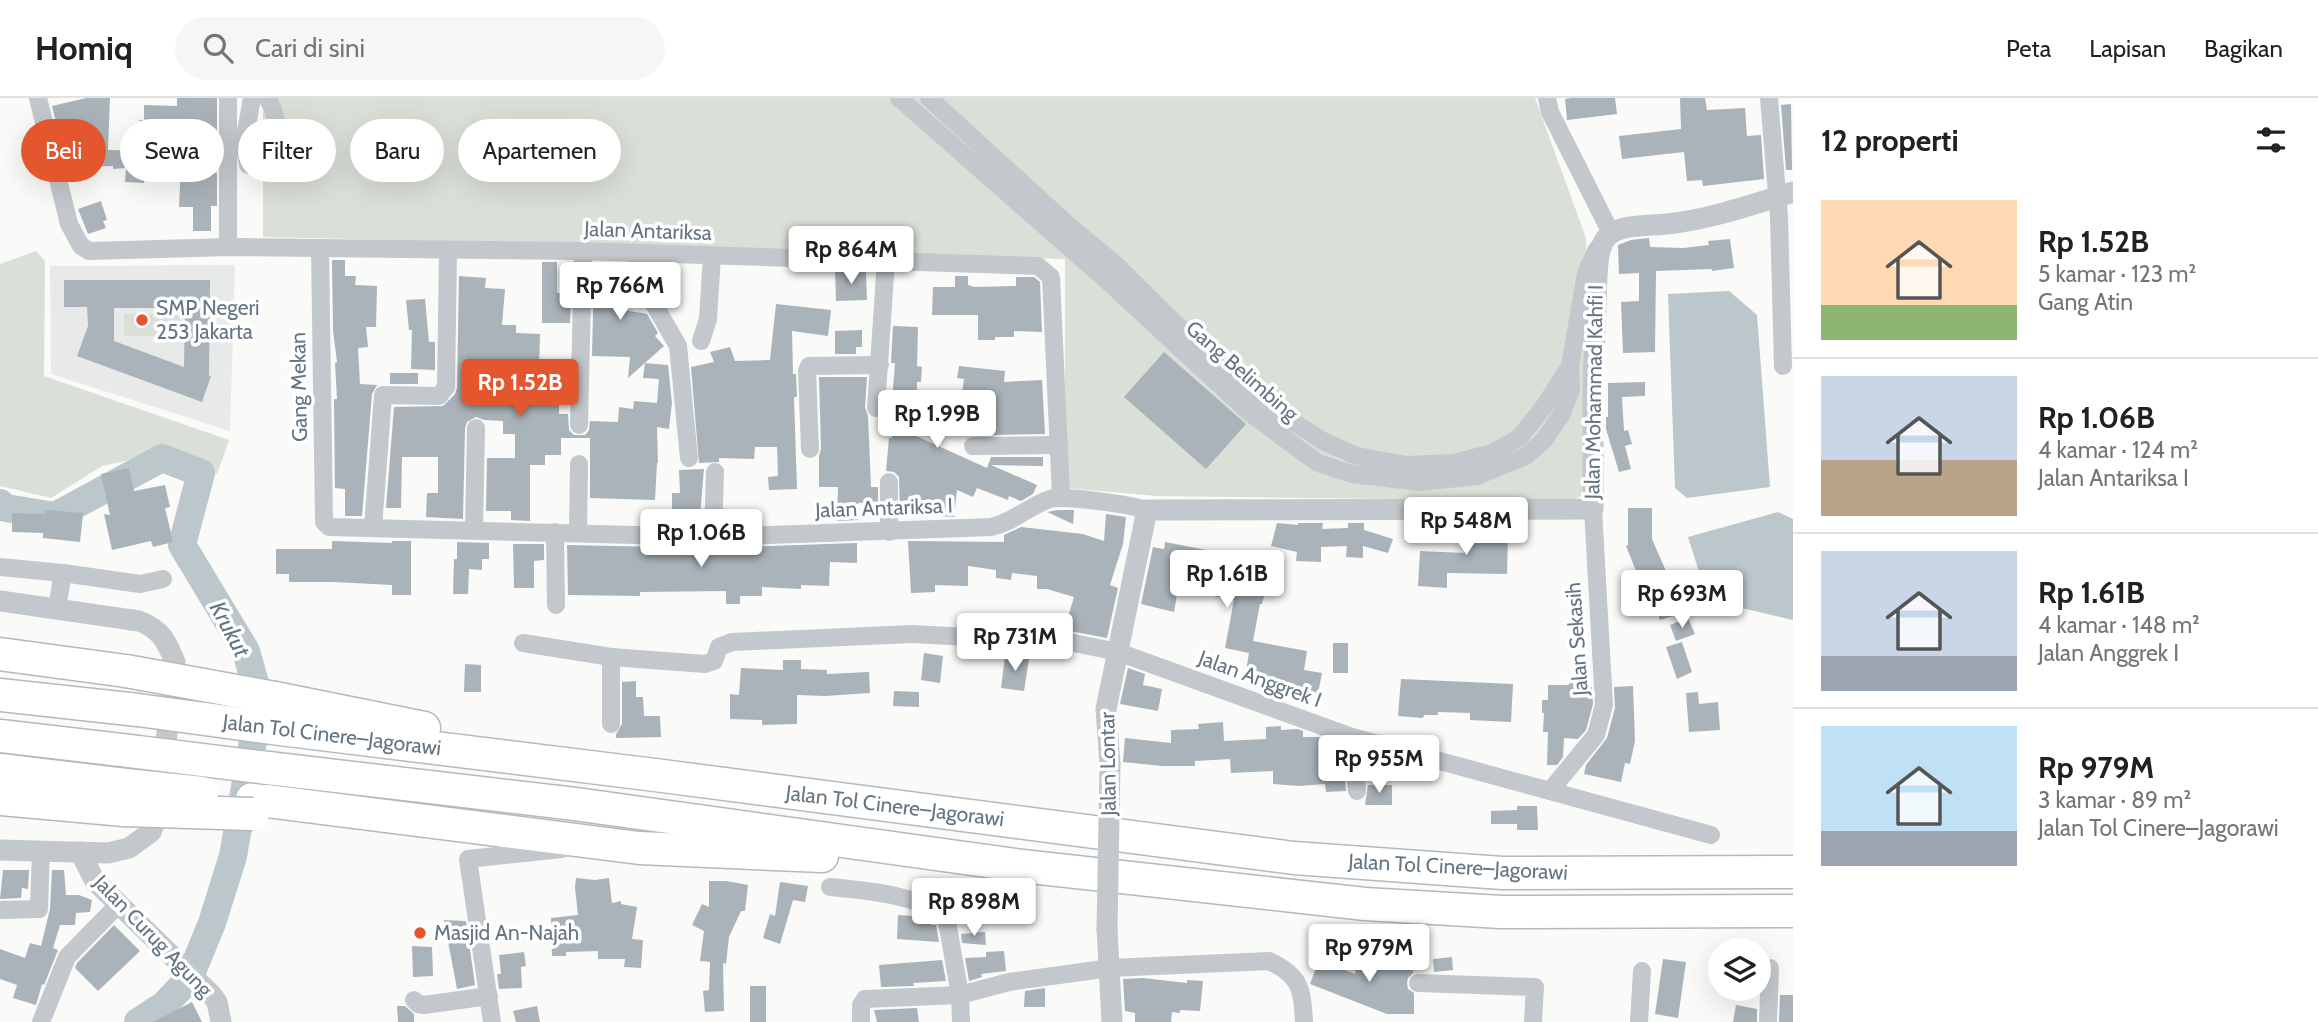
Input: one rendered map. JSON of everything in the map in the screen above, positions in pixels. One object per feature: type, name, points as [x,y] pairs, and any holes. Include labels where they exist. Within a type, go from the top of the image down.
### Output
[{"type":"highway","points":[[0,654],[126,671],[273,713]]},
{"type":"highway","name":"Jalan Tol Cinere–Jagorawi","points":[[0,695],[138,710],[273,713],[655,775],[1294,858],[1502,873],[1793,872]]},
{"type":"highway","name":"Jalan Tol Cinere–Jagorawi","points":[[0,736],[575,804],[1022,866],[1365,904],[1487,911],[1793,911]]},
{"type":"highway","points":[[0,770],[125,797]]},
{"type":"highway","points":[[0,799],[125,797],[395,819],[639,848],[1022,866]]},
{"type":"street","points":[[228,98],[228,247]]},
{"type":"street","points":[[252,98],[244,143],[248,165],[267,161],[275,148],[278,130],[267,98]]},
{"type":"street","name":"Gang Belimbing","points":[[899,98],[1104,278],[1250,413],[1318,463],[1352,474],[1420,482],[1477,476],[1526,456],[1544,440],[1561,415],[1571,389],[1570,366],[1586,273],[1596,250],[1607,238]]},
{"type":"street","name":"Gang Belimbing","points":[[929,98],[1068,225],[1115,264],[1224,372],[1266,405],[1325,442],[1357,456],[1407,465],[1454,463],[1492,453],[1519,438],[1543,408],[1570,366]]},
{"type":"street","points":[[1547,98],[1550,112],[1607,238],[1622,229],[1687,222],[1732,212],[1786,195]]},
{"type":"street","points":[[1769,98],[1786,195],[1783,366]]},
{"type":"street","name":"Jalan Antariksa","points":[[38,101],[69,225],[81,246],[89,251],[228,247],[583,251],[1038,266],[1051,277],[1061,497]]},
{"type":"street","name":"Jalan Mohammad Kahfi I","points":[[1147,510],[1593,509],[1597,276],[1598,258],[1607,238]]},
{"type":"street","name":"Gang Mekan","points":[[320,249],[325,525]]},
{"type":"street","points":[[373,528],[383,396],[439,396],[446,387],[448,251]]},
{"type":"street","points":[[579,425],[583,251]]},
{"type":"street","points":[[635,253],[638,276],[678,346],[689,458]]},
{"type":"street","points":[[701,341],[708,319],[712,256]]},
{"type":"street","points":[[876,408],[886,260]]},
{"type":"street","points":[[810,449],[809,366],[880,365]]},
{"type":"street","points":[[1543,408],[1561,415]]},
{"type":"street","points":[[474,530],[476,428]]},
{"type":"street","points":[[973,446],[1059,445]]},
{"type":"street","points":[[578,532],[579,464]]},
{"type":"street","points":[[713,537],[715,472]]},
{"type":"street","points":[[889,482],[890,531]]},
{"type":"street","points":[[1061,497],[1133,505],[1147,510]]},
{"type":"street","name":"Jalan Antariksa I","points":[[325,525],[713,537],[890,531],[991,527],[1006,523],[1048,500],[1061,497]]},
{"type":"street","name":"Jalan Sekasih","points":[[1550,791],[1596,735],[1604,705],[1593,509]]},
{"type":"street","name":"Jalan Lontar","points":[[1112,1022],[1108,929],[1110,764],[1106,709],[1147,510]]},
{"type":"street","points":[[555,532],[556,605]]},
{"type":"street","points":[[0,567],[140,584],[163,579]]},
{"type":"street","points":[[57,608],[63,573]]},
{"type":"street","points":[[0,601],[139,621],[154,626],[167,640],[175,662],[159,813],[151,832],[129,848],[108,853],[0,849]]},
{"type":"street","name":"Jalan Anggrek I","points":[[523,643],[611,657],[705,664],[714,661],[719,647],[732,642],[911,634],[1069,642],[1118,652],[1352,737],[1711,835]]},
{"type":"street","points":[[611,657],[611,724]]},
{"type":"street","points":[[1352,737],[1357,790]]},
{"type":"street","points":[[492,1022],[468,859],[566,849]]},
{"type":"street","points":[[0,910],[38,909],[41,851]]},
{"type":"street","name":"Jalan Curug Agung","points":[[80,852],[95,881],[211,994],[221,1022]]},
{"type":"street","points":[[830,887],[904,897],[946,916],[960,995],[961,1022]]},
{"type":"street","points":[[41,1022],[67,957],[118,905]]},
{"type":"street","points":[[861,1022],[861,1005],[865,999],[960,995],[1009,982],[1110,968],[1269,961],[1287,969],[1297,981],[1302,995],[1304,1022]]},
{"type":"street","points":[[1639,1022],[1642,971]]},
{"type":"street","points":[[1418,983],[1535,987],[1538,1021]]},
{"type":"street","points":[[414,1000],[424,1005],[488,996]]},
{"type":"street","points":[[1768,1022],[1769,1001]]},
{"type":"shaded area","points":[[263,98],[1535,98],[1586,238],[1589,355],[1585,481],[1581,496],[1572,500],[1556,501],[1157,496],[1065,488],[1065,259],[263,237],[263,182],[336,182],[336,119],[263,119]]},
{"type":"shaded area","points":[[36,251],[45,261],[44,376],[229,440],[217,474],[160,448],[145,457],[102,466],[51,498],[0,486],[0,264]]},
{"type":"shaded area","name":"SMP Negeri 253 Jakarta","points":[[235,265],[230,431],[51,374],[50,266]]},
{"type":"shaded area","points":[[1729,291],[1757,315],[1770,487],[1687,498],[1675,488],[1668,294]]},
{"type":"shaded area","points":[[124,314],[180,314],[180,336],[124,336]]},
{"type":"shaded area","points":[[1778,512],[1793,519],[1793,620],[1708,600],[1688,537]]},
{"type":"building","points":[[86,98],[110,98],[108,150],[120,150],[120,168],[106,166],[106,119],[55,119],[52,106]]},
{"type":"building","points":[[177,98],[217,98],[217,119],[144,119],[144,105],[177,106]]},
{"type":"building","points":[[1615,98],[1617,114],[1567,120],[1565,99]]},
{"type":"building","points":[[1680,98],[1705,98],[1707,110],[1745,108],[1747,136],[1761,135],[1764,179],[1703,186],[1702,180],[1687,181],[1684,152],[1622,159],[1619,136],[1681,129]]},
{"type":"building","points":[[1791,104],[1792,170],[1786,170],[1781,105]]},
{"type":"building","points":[[180,182],[217,182],[217,206],[211,206],[211,231],[193,231],[193,207],[179,207]]},
{"type":"building","points":[[101,201],[107,220],[103,221],[106,228],[88,234],[78,209]]},
{"type":"building","points":[[1649,238],[1650,247],[1683,248],[1709,245],[1708,241],[1730,239],[1734,268],[1712,271],[1656,271],[1655,352],[1623,353],[1621,302],[1639,301],[1639,273],[1619,274],[1618,245]]},
{"type":"building","points":[[332,260],[345,260],[345,276],[356,276],[355,285],[377,286],[376,327],[366,327],[368,347],[358,348],[360,384],[377,385],[372,394],[362,516],[345,516],[345,489],[335,488],[334,399],[337,399],[337,362],[333,330]]},
{"type":"building","points":[[542,262],[557,262],[557,293],[571,293],[570,323],[542,323]]},
{"type":"building","points":[[601,264],[624,266],[624,310],[647,314],[658,333],[655,336],[664,346],[628,378],[630,357],[592,356],[594,271],[601,271]]},
{"type":"building","points":[[835,271],[866,272],[867,300],[836,301]]},
{"type":"building","points":[[459,276],[486,278],[485,288],[505,289],[502,325],[516,325],[516,333],[540,334],[539,366],[569,367],[568,387],[559,387],[559,414],[568,414],[569,430],[574,435],[585,435],[590,421],[618,422],[619,407],[633,409],[634,401],[657,403],[659,379],[643,378],[645,363],[668,365],[672,403],[669,429],[657,427],[655,500],[590,498],[590,438],[561,438],[561,455],[545,455],[545,465],[530,465],[530,521],[511,520],[511,511],[486,511],[487,458],[515,458],[515,434],[503,434],[503,421],[476,417],[467,422],[465,428],[463,519],[426,517],[427,493],[438,493],[438,457],[402,457],[401,508],[386,508],[394,407],[443,406],[455,394],[457,388]]},
{"type":"building","points":[[955,276],[968,276],[968,285],[974,287],[1016,286],[1016,277],[1034,277],[1040,282],[1042,332],[1014,331],[1014,337],[978,340],[978,315],[932,315],[933,287],[955,287]]},
{"type":"building","points":[[64,280],[210,280],[211,376],[202,402],[77,356],[88,326],[87,307],[64,307]],"holes":[[[114,308],[185,308],[184,367],[114,341]]]},
{"type":"building","points":[[425,299],[429,342],[435,342],[435,370],[411,369],[412,330],[409,330],[406,300]]},
{"type":"building","points":[[776,304],[831,310],[828,336],[792,331],[793,374],[796,374],[797,397],[794,397],[797,489],[769,490],[768,477],[778,476],[777,447],[755,447],[754,459],[719,458],[719,462],[699,463],[691,367],[714,362],[710,352],[730,347],[735,361],[770,360]]},
{"type":"building","points":[[893,326],[918,327],[917,366],[922,367],[921,382],[917,382],[914,435],[987,468],[991,457],[1043,457],[1043,466],[991,465],[1037,485],[1033,494],[1021,501],[1009,496],[1008,500],[977,488],[973,497],[957,490],[954,517],[900,515],[899,477],[894,472],[886,471],[889,438],[892,438],[895,363],[891,363]]},
{"type":"building","points":[[862,330],[862,347],[856,347],[856,354],[835,354],[835,331]]},
{"type":"building","points":[[1164,352],[1246,424],[1206,469],[1124,397]]},
{"type":"building","points":[[959,366],[1005,371],[1004,382],[1042,380],[1045,434],[948,436],[949,407],[960,408],[964,379],[957,378]]},
{"type":"building","points":[[390,373],[418,373],[418,384],[390,384]]},
{"type":"building","points":[[819,377],[867,377],[865,407],[868,416],[871,487],[878,487],[878,502],[858,503],[858,520],[837,521],[838,487],[819,487]]},
{"type":"building","points":[[1645,382],[1645,396],[1622,397],[1624,431],[1628,430],[1632,444],[1625,446],[1631,469],[1619,472],[1606,429],[1608,383]]},
{"type":"building","points":[[129,468],[134,491],[165,485],[170,507],[165,508],[173,542],[153,547],[151,541],[112,550],[104,514],[110,515],[101,474]]},
{"type":"building","points":[[704,469],[700,516],[672,516],[672,493],[680,493],[679,470]]},
{"type":"building","points":[[1628,508],[1652,508],[1652,539],[1672,585],[1663,589],[1673,616],[1660,620],[1651,594],[1646,596],[1626,546]]},
{"type":"building","points":[[45,510],[83,513],[80,542],[43,538],[43,533],[12,532],[12,513],[45,514]]},
{"type":"building","points":[[1074,510],[1073,524],[1047,512]]},
{"type":"building","points":[[1106,514],[1126,517],[1123,544],[1110,585],[1118,588],[1107,638],[1064,630],[1074,597],[1047,589],[1037,589],[1037,576],[1012,573],[1011,580],[996,578],[996,570],[968,566],[968,586],[935,585],[935,592],[911,593],[908,541],[1004,542],[1004,535],[1021,527],[1083,534],[1104,541]]},
{"type":"building","points":[[1464,522],[1494,522],[1494,537],[1508,537],[1507,574],[1447,573],[1447,588],[1418,586],[1420,551],[1464,553]]},
{"type":"building","points":[[1277,523],[1323,523],[1322,529],[1348,528],[1348,523],[1364,523],[1364,530],[1393,539],[1388,553],[1363,546],[1363,558],[1346,557],[1347,546],[1321,547],[1321,562],[1296,561],[1297,552],[1271,546]]},
{"type":"building","points":[[332,541],[411,541],[411,595],[392,595],[392,585],[289,582],[289,574],[276,574],[276,549],[332,549]]},
{"type":"building","points":[[457,542],[489,543],[489,559],[482,559],[482,570],[469,569],[468,594],[453,594]]},
{"type":"building","points":[[1165,542],[1222,553],[1219,569],[1268,581],[1260,604],[1253,641],[1307,651],[1304,670],[1322,673],[1318,693],[1245,677],[1249,653],[1225,648],[1234,600],[1178,589],[1174,612],[1141,604],[1153,547],[1164,549]]},
{"type":"building","points":[[857,543],[857,563],[830,562],[829,586],[801,585],[801,589],[762,587],[762,596],[740,596],[740,604],[726,604],[726,591],[640,592],[640,596],[568,595],[567,545],[713,548]]},
{"type":"building","points":[[513,544],[544,544],[544,560],[534,561],[534,588],[514,588]]},
{"type":"building","points":[[1688,618],[1695,634],[1676,641],[1670,625]]},
{"type":"building","points":[[1682,642],[1692,672],[1677,679],[1666,647]]},
{"type":"building","points":[[1333,643],[1348,643],[1348,673],[1333,673]]},
{"type":"building","points":[[924,653],[943,656],[940,683],[921,680]]},
{"type":"building","points":[[1005,656],[1029,659],[1024,691],[1001,688]]},
{"type":"building","points":[[783,660],[801,660],[801,669],[827,670],[827,674],[869,672],[870,693],[797,695],[797,724],[762,725],[762,720],[730,719],[730,694],[739,695],[741,668],[783,670]]},
{"type":"building","points":[[465,664],[481,665],[481,692],[464,692]]},
{"type":"building","points":[[1128,668],[1145,674],[1143,685],[1162,689],[1158,711],[1120,704]]},
{"type":"building","points":[[1401,679],[1513,684],[1511,722],[1470,720],[1470,713],[1438,712],[1438,715],[1424,715],[1423,718],[1398,716]]},
{"type":"building","points":[[636,681],[636,697],[643,697],[644,716],[660,716],[661,737],[616,738],[622,724],[622,682]]},
{"type":"building","points":[[1585,682],[1586,688],[1592,687],[1593,704],[1586,730],[1578,739],[1564,738],[1563,757],[1557,765],[1547,765],[1548,732],[1543,732],[1542,700],[1548,700],[1548,685]]},
{"type":"building","points":[[1633,686],[1635,741],[1630,764],[1625,763],[1621,782],[1584,774],[1586,765],[1607,738],[1615,708],[1614,687]]},
{"type":"building","points":[[894,691],[919,692],[919,707],[893,706]]},
{"type":"building","points":[[1698,692],[1699,704],[1718,702],[1720,730],[1689,732],[1686,693]]},
{"type":"building","points":[[1223,722],[1224,741],[1266,739],[1266,727],[1281,726],[1281,730],[1303,731],[1303,737],[1318,737],[1325,739],[1325,743],[1341,745],[1346,791],[1326,792],[1325,784],[1273,784],[1273,771],[1231,773],[1230,759],[1195,761],[1195,766],[1123,762],[1125,738],[1171,743],[1171,730],[1199,729],[1198,724]]},
{"type":"building","points":[[1368,785],[1392,785],[1392,805],[1365,805]]},
{"type":"building","points":[[1517,806],[1537,806],[1538,830],[1517,830],[1517,824],[1491,824],[1491,811],[1517,810]]},
{"type":"building","points":[[3,870],[29,870],[28,889],[22,888],[21,898],[0,899]]},
{"type":"building","points":[[52,870],[64,870],[66,895],[79,895],[92,900],[90,912],[76,913],[75,925],[60,925],[53,948],[58,950],[44,985],[42,984],[36,1005],[13,998],[17,985],[0,979],[0,949],[25,958],[30,943],[41,946],[50,909]]},
{"type":"building","points":[[576,878],[609,878],[612,903],[621,901],[621,904],[637,907],[632,939],[643,940],[641,968],[624,967],[625,959],[598,959],[598,951],[566,952],[566,956],[552,956],[551,918],[578,915]]},
{"type":"building","points":[[709,881],[748,885],[745,911],[741,911],[729,937],[726,964],[723,963],[724,1011],[705,1012],[703,991],[709,990],[710,962],[700,961],[704,931],[692,925],[702,904],[709,907]]},
{"type":"building","points":[[780,882],[808,886],[805,902],[793,900],[780,944],[763,938],[770,914],[775,916]]},
{"type":"building","points":[[898,915],[931,921],[931,925],[936,925],[939,942],[897,939]]},
{"type":"building","points":[[444,920],[466,921],[475,985],[457,989]]},
{"type":"building","points":[[114,925],[140,951],[98,991],[75,968]]},
{"type":"building","points":[[985,932],[986,945],[962,943],[961,934]]},
{"type":"building","points":[[412,946],[432,947],[433,976],[413,977]]},
{"type":"building","points":[[1357,948],[1368,949],[1368,965],[1413,964],[1413,973],[1407,983],[1408,989],[1414,993],[1414,1014],[1387,1014],[1310,984],[1319,960],[1355,974]]},
{"type":"building","points":[[1004,951],[1006,971],[981,974],[982,977],[969,981],[965,958],[986,957],[986,952]]},
{"type":"building","points":[[524,952],[526,966],[521,967],[522,988],[499,989],[499,955]]},
{"type":"building","points":[[1452,957],[1453,970],[1434,972],[1433,959]]},
{"type":"building","points":[[1663,959],[1686,962],[1678,1018],[1655,1014]]},
{"type":"building","points":[[942,960],[946,981],[881,987],[879,965]]},
{"type":"building","points":[[1143,978],[1187,983],[1187,980],[1203,981],[1200,1011],[1172,1012],[1171,1022],[1135,1022],[1135,1013],[1125,1011],[1123,979]]},
{"type":"building","points":[[750,986],[766,986],[766,1022],[750,1022]]},
{"type":"building","points":[[1045,988],[1045,1007],[1024,1007],[1025,991]]},
{"type":"building","points":[[1780,995],[1793,995],[1793,1022],[1779,1022]]},
{"type":"building","points":[[192,1002],[202,1022],[153,1022]]},
{"type":"building","points":[[1736,1005],[1757,1009],[1757,1022],[1733,1022]]},
{"type":"building","points":[[397,1006],[405,1006],[414,1014],[414,1022],[398,1022]]},
{"type":"building","points":[[537,1006],[540,1022],[516,1022],[513,1011]]},
{"type":"building","points":[[917,1008],[919,1022],[877,1022],[874,1010]]},
{"type":"waterway","name":"Krukut","points":[[0,503],[6,508],[55,516],[162,458],[201,473],[182,545],[246,651],[260,701],[233,856],[212,923],[189,979],[164,1005],[138,1022]]},
{"type":"place","name":"SMP Negeri 253 Jakarta","points":[[142,320]]},
{"type":"place","name":"Masjid An-Najah","points":[[420,933]]}]
